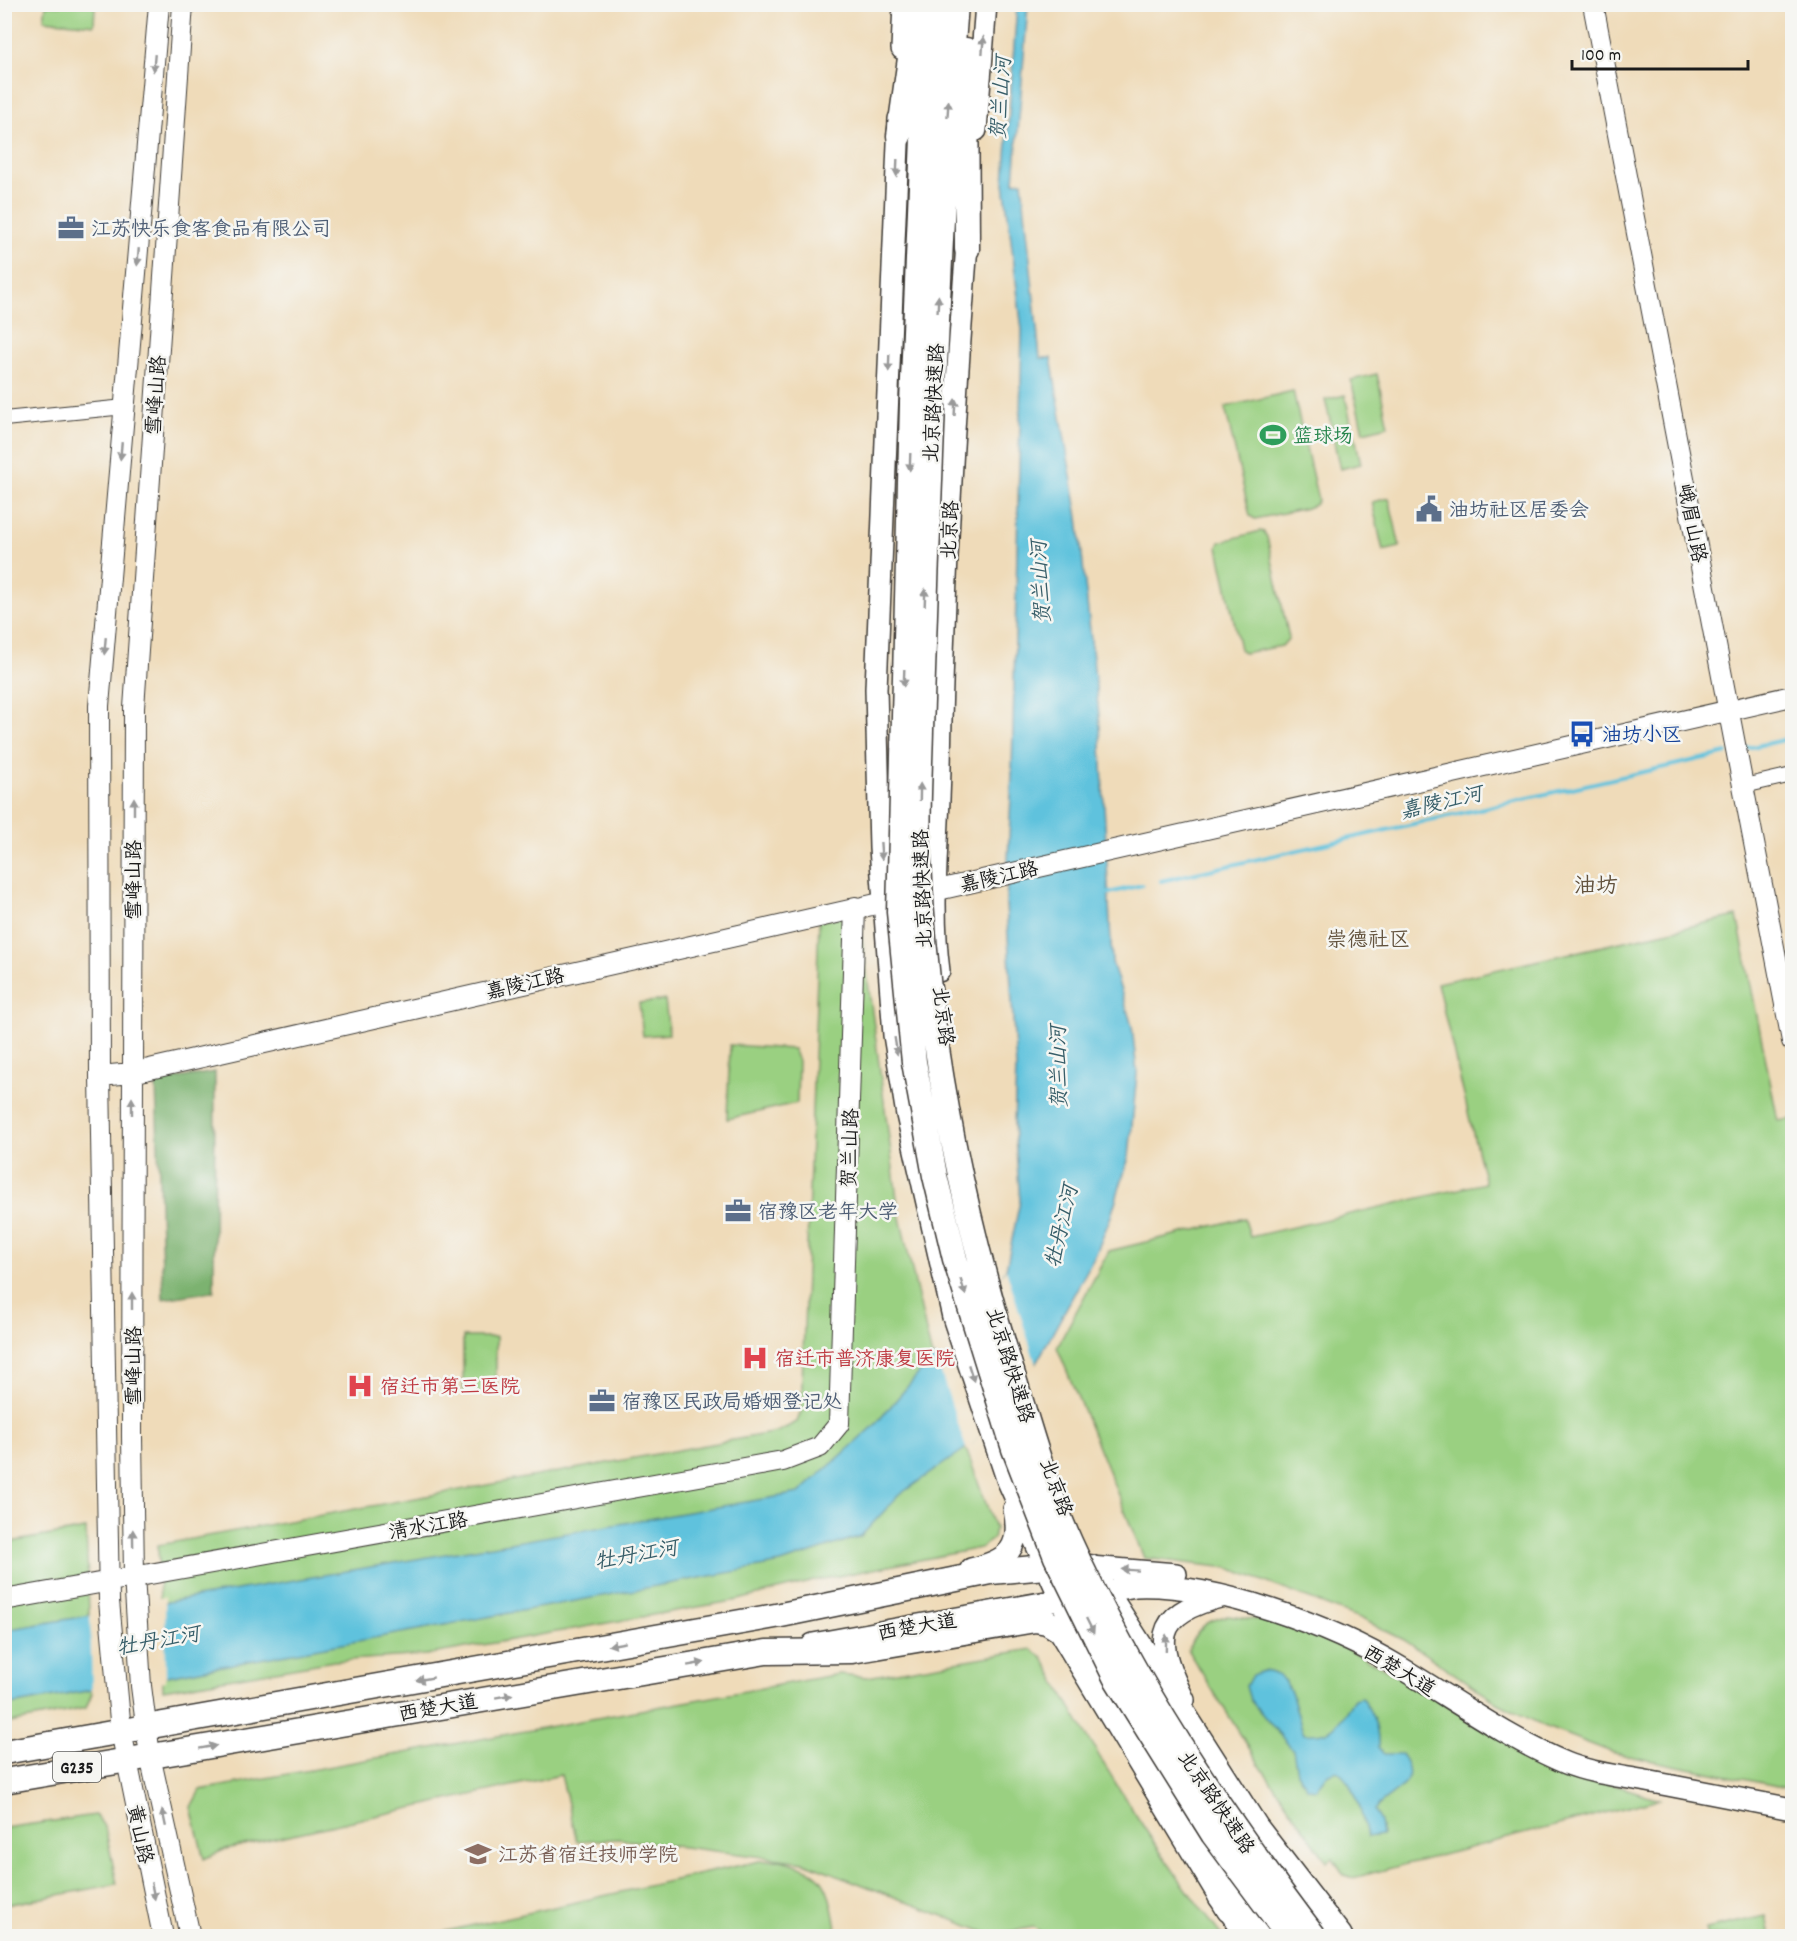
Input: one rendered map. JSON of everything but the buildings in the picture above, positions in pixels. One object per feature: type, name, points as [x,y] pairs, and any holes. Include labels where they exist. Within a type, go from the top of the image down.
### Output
[{"type":"highway","points":[[899,136],[918,4]]},
{"type":"highway","name":"北京路快速路","points":[[932,4],[923,138],[918,857],[924,952],[946,1101],[964,1199],[1005,1350],[1046,1479],[1069,1541],[1131,1663],[1174,1737],[1255,1859],[1328,1933]]},
{"type":"highway","name":"北京路快速路","points":[[956,4],[922,404],[899,912],[914,1062],[935,1176],[955,1259],[1014,1449],[1056,1557],[1105,1657],[1149,1734],[1213,1834],[1289,1936]]},
{"type":"highway","points":[[967,249],[966,50],[969,4]]},
{"type":"highway","name":"西楚大道","points":[[146,1729],[758,1619],[988,1573],[1045,1566],[1090,1567]]},
{"type":"highway","points":[[1090,1567],[1103,1592],[1328,1933]]},
{"type":"highway","points":[[766,1652],[852,1651],[1035,1620],[1047,1622],[1060,1630],[1229,1910],[1249,1936]]},
{"type":"highway","name":"西楚大道","points":[[4,1781],[126,1758],[150,1756],[766,1652]]},
{"type":"highway","points":[[1114,1709],[1189,1844]]},
{"type":"highway","name":"G235","points":[[4,1752],[121,1731],[146,1729]]},
{"type":"main road","name":"北京路","points":[[904,4],[876,689],[879,825],[888,974],[907,1115],[953,1317],[1007,1479],[1060,1600],[1114,1709],[1194,1835],[1271,1936]]},
{"type":"main road","name":"北京路","points":[[986,4],[956,394],[942,668],[936,890],[938,964],[958,1119],[971,1198],[990,1279],[1057,1494],[1090,1567]]},
{"type":"main road","points":[[758,1619],[978,1567],[1001,1558],[1014,1546],[1018,1532],[1007,1479]]},
{"type":"main road","name":"西楚大道","points":[[1090,1567],[1158,1572],[1213,1580],[1292,1604],[1342,1625],[1391,1650],[1465,1699],[1530,1734],[1594,1758],[1684,1779],[1792,1800]]},
{"type":"main road","name":"西楚大道","points":[[766,1652],[1136,1586],[1166,1585],[1201,1590],[1288,1615],[1364,1647],[1509,1736],[1569,1764],[1792,1809]]},
{"type":"main road","points":[[1103,1592],[1145,1678],[1229,1804],[1307,1914],[1328,1933]]},
{"type":"main road","points":[[1220,1597],[1200,1602],[1176,1615],[1167,1626],[1164,1642],[1166,1659],[1221,1773]]},
{"type":"street","name":"雪峰山路","points":[[121,1731],[116,1692],[109,1579],[100,1076],[99,706],[159,4]]},
{"type":"street","name":"雪峰山路","points":[[150,1756],[141,1686],[134,1576],[132,1072],[134,708],[183,4]]},
{"type":"street","name":"峨眉山路","points":[[1593,4],[1792,1041]]},
{"type":"street","points":[[4,419],[125,407]]},
{"type":"street","name":"嘉陵江路","points":[[100,1076],[132,1072],[1792,696]]},
{"type":"street","points":[[1744,786],[1792,774]]},
{"type":"street","name":"贺兰山路","points":[[839,1424],[855,907]]},
{"type":"street","name":"清水江路","points":[[4,1600],[109,1579],[324,1545],[783,1461],[820,1447],[839,1424]]},
{"type":"street","name":"黄山路","points":[[121,1731],[163,1936]]},
{"type":"street","name":"黄山路","points":[[150,1756],[190,1936]]},
{"type":"green space","points":[[46,5],[95,5],[94,25],[44,20]]},
{"type":"green space","points":[[1377,374],[1388,426],[1363,432],[1351,380]]},
{"type":"green space","points":[[1293,391],[1318,500],[1315,505],[1307,508],[1255,519],[1250,516],[1225,407]]},
{"type":"green space","points":[[1345,395],[1351,423],[1332,428],[1325,400]]},
{"type":"green space","points":[[1353,428],[1361,464],[1340,469],[1332,433]]},
{"type":"green space","points":[[1389,498],[1400,547],[1383,551],[1372,502]]},
{"type":"green space","points":[[1260,531],[1264,532],[1267,537],[1289,638],[1282,646],[1244,653],[1240,649],[1218,547],[1220,542]]},
{"type":"green space","points":[[843,916],[862,937],[899,1213],[931,1353],[995,1528],[993,1539],[980,1548],[818,1580],[738,1600],[426,1655],[334,1661],[163,1690],[158,1545],[777,1432],[797,1422],[801,1411],[819,921]]},
{"type":"green space","points":[[1737,916],[1778,1121],[1792,1119],[1792,1789],[1614,1753],[1546,1727],[1498,1703],[1404,1640],[1362,1619],[1229,1568],[1144,1558],[1057,1347],[1109,1251],[1245,1218],[1250,1237],[1485,1183],[1437,983]]},
{"type":"green space","points":[[665,1000],[669,1034],[643,1036],[639,1003]]},
{"type":"green space","points":[[730,1045],[793,1049],[798,1061],[797,1103],[727,1119]]},
{"type":"green space","points":[[215,1072],[214,1291],[163,1299],[156,1085],[159,1081]]},
{"type":"green space","points":[[463,1337],[496,1337],[496,1393],[463,1393]]},
{"type":"green space","points":[[86,1529],[92,1693],[86,1708],[5,1724],[5,1543]]},
{"type":"green space","points":[[1228,1616],[1289,1624],[1315,1632],[1596,1779],[1659,1799],[1353,1878],[1344,1875],[1333,1858],[1327,1862],[1261,1767],[1188,1651],[1194,1637],[1202,1627],[1213,1620]]},
{"type":"green space","points":[[1032,1649],[1043,1658],[1105,1766],[1172,1870],[1222,1936],[1033,1936],[1044,1934],[1034,1927],[992,1935],[804,1862],[619,1839],[577,1841],[561,1775],[226,1849],[204,1859],[191,1807],[200,1790],[839,1674],[867,1677]]},
{"type":"green space","points":[[95,1815],[105,1827],[117,1884],[5,1905],[5,1828]]},
{"type":"green space","points":[[780,1860],[810,1870],[819,1877],[829,1894],[838,1936],[425,1936],[759,1861]]},
{"type":"green space","points":[[1766,1916],[1770,1936],[1707,1936],[1705,1929]]},
{"type":"water","points":[[1017,5],[1028,5],[1014,182],[1022,181],[1040,358],[1051,358],[1078,517],[1100,725],[1112,962],[1132,1026],[1137,1073],[1129,1157],[1111,1216],[1096,1254],[1034,1367],[972,1444],[899,1495],[861,1536],[781,1563],[5,1706],[5,1630],[799,1493],[874,1426],[925,1366],[979,1310],[1006,1269],[1020,1201],[1014,1125],[1016,1068],[1006,904],[1012,773],[1022,330],[1004,183]]},
{"type":"water","points":[[1263,1671],[1274,1673],[1288,1685],[1304,1734],[1323,1733],[1330,1730],[1340,1721],[1354,1699],[1361,1697],[1374,1721],[1378,1748],[1384,1754],[1401,1754],[1409,1773],[1407,1781],[1374,1810],[1380,1822],[1382,1835],[1367,1837],[1354,1792],[1337,1771],[1326,1775],[1316,1789],[1308,1788],[1297,1773],[1293,1750],[1250,1700],[1246,1686],[1252,1675]]},
{"type":"pier","points":[[1006,1269],[1037,1368],[967,1451],[934,1352],[977,1308]]},
{"type":"pier","points":[[165,1597],[166,1681],[92,1693],[90,1611]]},
{"type":"waterway","name":"嘉陵江河","points":[[1747,748],[1792,738]]},
{"type":"waterway","name":"嘉陵江河","points":[[1161,881],[1727,753]]},
{"type":"waterway","name":"嘉陵江河","points":[[1105,894],[1142,885]]},
{"type":"place","name":"江苏快乐食客食品有限公司","points":[[71,228]]},
{"type":"place","name":"篮球场","points":[[1273,435]]},
{"type":"place","name":"油坊社区居委会","points":[[1429,509]]},
{"type":"place","name":"油坊小区","points":[[1582,734]]},
{"type":"place","name":"宿豫区老年大学","points":[[738,1211]]},
{"type":"place","name":"宿迁市普济康复医院","points":[[755,1358]]},
{"type":"place","name":"宿迁市第三医院","points":[[360,1386]]},
{"type":"place","name":"宿豫区民政局婚姻登记处","points":[[602,1401]]},
{"type":"place","name":"江苏省宿迁技师学院","points":[[478,1854]]},
{"type":"district","name":"油坊","points":[[1596,884]]},
{"type":"district","name":"崇德社区","points":[[1368,939]]},
{"type":"water label","name":"贺兰山河","points":[[1000,98]]},
{"type":"water label","name":"贺兰山河","points":[[1040,582]]},
{"type":"water label","name":"贺兰山河","points":[[1058,1067]]},
{"type":"water label","name":"牡丹江河","points":[[1061,1226]]},
{"type":"water label","name":"牡丹江河","points":[[636,1554]]},
{"type":"water label","name":"牡丹江河","points":[[158,1640]]}]
